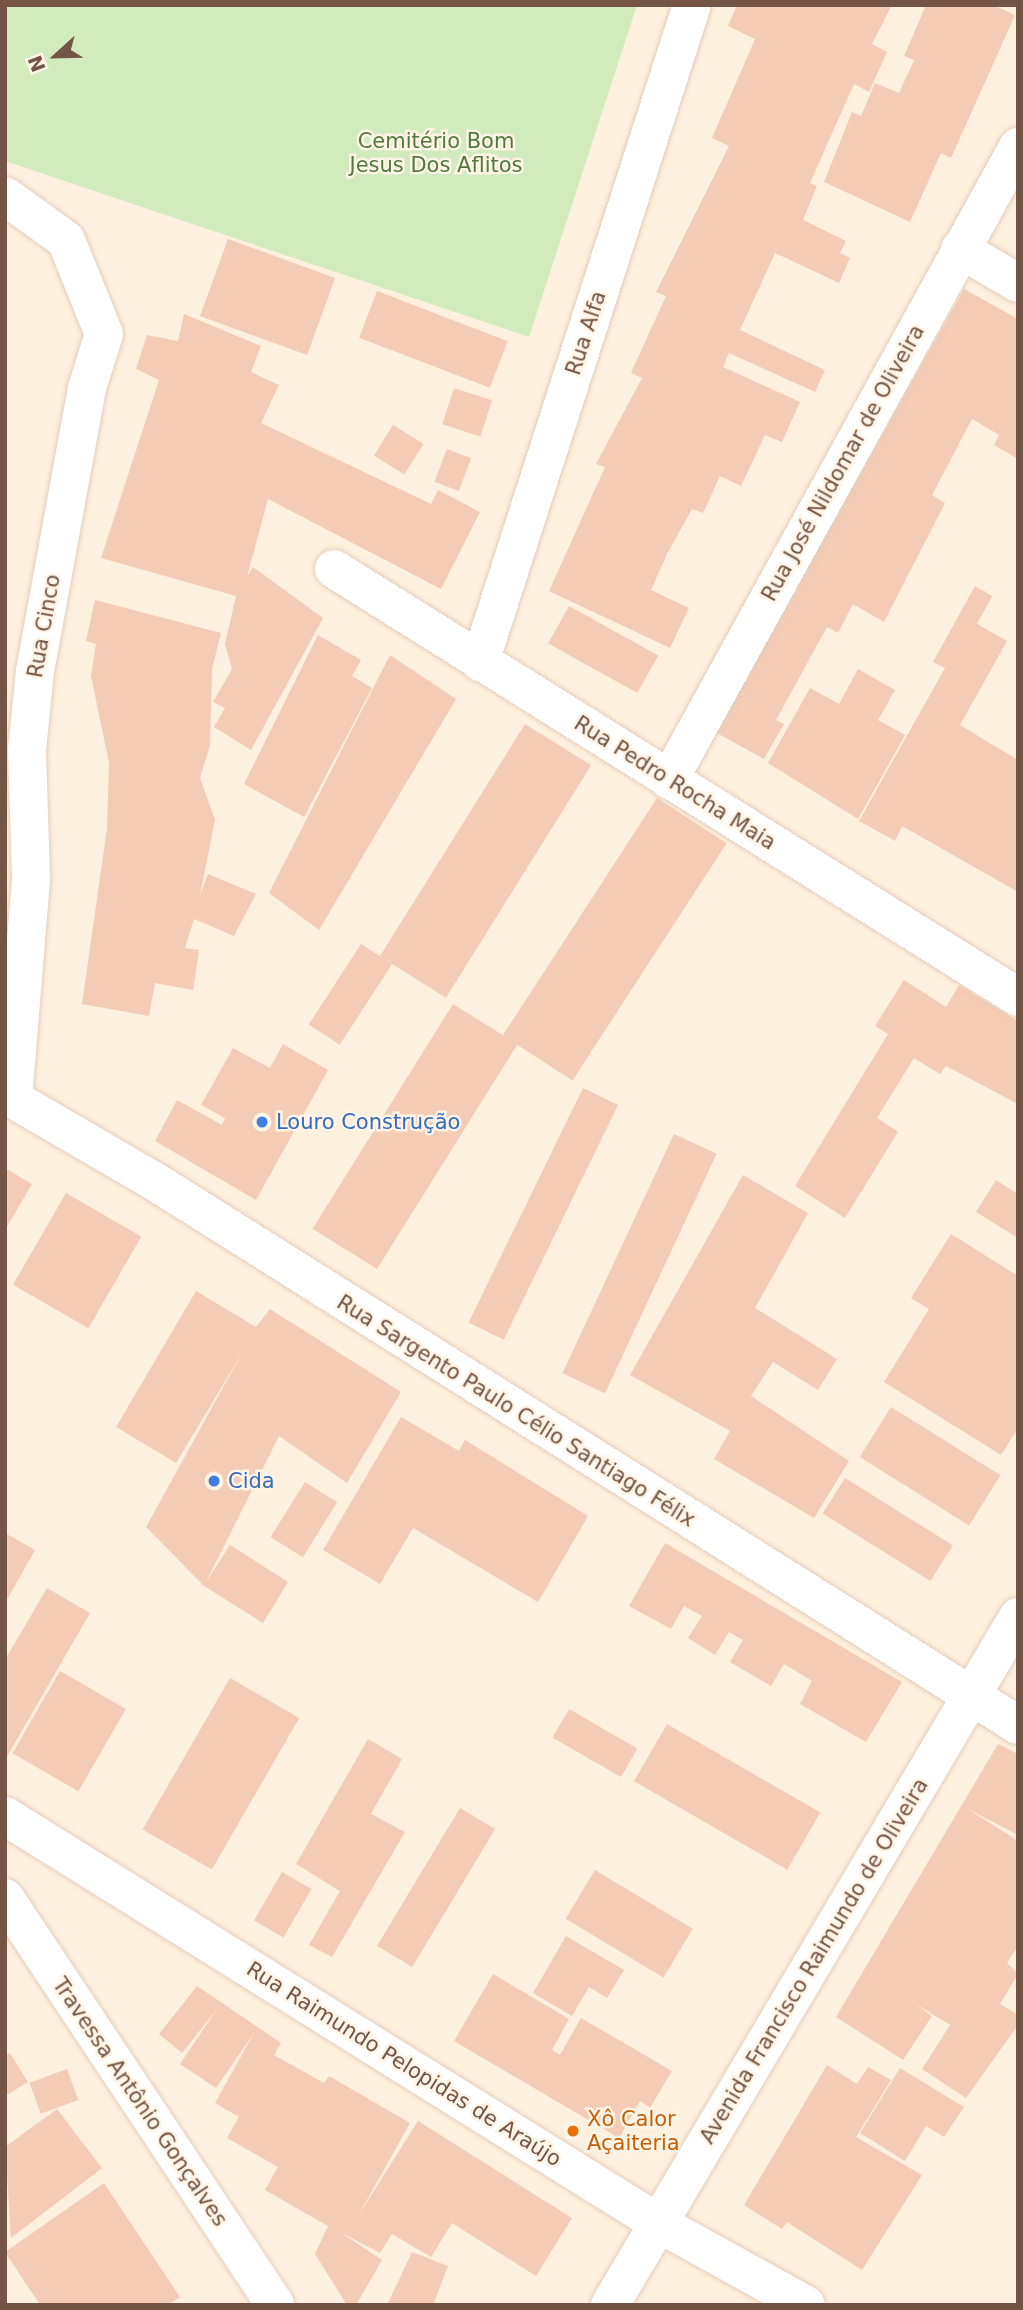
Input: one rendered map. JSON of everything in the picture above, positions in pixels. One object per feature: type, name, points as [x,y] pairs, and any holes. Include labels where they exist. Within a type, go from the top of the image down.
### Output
[{"type":"street","name":"Rua Alfa","points":[[481,662],[692,5]]},
{"type":"street","name":"Rua José Nildomar de Oliveira","points":[[669,779],[1018,148]]},
{"type":"street","name":"Rua Cinco","points":[[5,196],[66,240],[104,334],[87,388],[35,671],[27,750],[31,880],[13,1099]]},
{"type":"street","points":[[960,249],[1018,283]]},
{"type":"street","name":"Rua Pedro Rocha Maia","points":[[334,569],[1018,997]]},
{"type":"street","name":"Rua Sargento Paulo Célio Santiago Félix","points":[[13,1099],[155,1181],[969,1700],[1018,1725]]},
{"type":"street","name":"Avenida Francisco Raimundo de Oliveira","points":[[610,2305],[1018,1617]]},
{"type":"street","name":"Rua Raimundo Pelopidas de Araújo","points":[[5,1816],[658,2223],[806,2305]]},
{"type":"street","name":"Travessa Antônio Gonçalves","points":[[5,1898],[275,2305]]},
{"type":"green space","name":"Cemitério Bom Jesus Dos Aflitos","points":[[5,5],[637,5],[529,337],[5,161]]},
{"type":"building","points":[[737,5],[892,5],[872,44],[887,52],[869,92],[854,84],[810,183],[817,186],[803,220],[846,241],[840,253],[850,258],[839,283],[775,253],[740,330],[825,370],[815,392],[729,353],[723,367],[800,402],[782,442],[765,435],[741,486],[720,476],[703,513],[692,509],[667,554],[651,590],[689,608],[670,648],[549,591],[605,467],[596,464],[642,378],[631,373],[666,296],[656,292],[729,146],[712,138],[755,39],[728,26]]},
{"type":"building","points":[[926,5],[993,5],[1015,15],[951,158],[941,153],[910,222],[824,182],[852,112],[861,116],[875,83],[899,93],[914,60],[904,56]]},
{"type":"building","points":[[228,239],[335,278],[307,355],[200,316]]},
{"type":"building","points":[[964,289],[1018,319],[1018,459],[994,445],[999,435],[972,419],[932,495],[945,503],[884,622],[853,604],[838,633],[827,627],[776,720],[784,724],[764,759],[715,732]]},
{"type":"building","points":[[377,291],[508,341],[490,388],[359,338]]},
{"type":"building","points":[[184,314],[261,346],[251,372],[279,385],[261,423],[431,504],[438,490],[480,512],[441,589],[268,499],[247,577],[253,567],[323,618],[251,750],[214,727],[225,708],[213,702],[232,669],[225,644],[236,596],[101,558],[159,380],[136,369],[147,335],[178,341]]},
{"type":"building","points":[[454,388],[492,400],[480,437],[442,424]]},
{"type":"building","points":[[393,425],[424,444],[404,475],[374,456]]},
{"type":"building","points":[[447,449],[471,458],[459,491],[434,482]]},
{"type":"building","points":[[975,586],[992,596],[977,624],[1007,641],[960,725],[1018,760],[1018,892],[902,826],[895,841],[859,821],[945,668],[933,662]]},
{"type":"building","points":[[95,600],[221,633],[212,669],[210,745],[200,778],[215,820],[200,895],[208,874],[256,894],[234,936],[194,919],[185,948],[199,950],[193,990],[155,983],[149,1016],[82,1004],[107,828],[109,763],[91,676],[96,644],[86,641]]},
{"type":"building","points":[[569,606],[658,655],[637,693],[548,644]]},
{"type":"building","points":[[318,635],[361,660],[352,676],[372,688],[304,817],[244,784]]},
{"type":"building","points":[[390,655],[456,699],[319,930],[269,893]]},
{"type":"building","points":[[858,669],[895,690],[878,720],[905,735],[858,819],[768,763],[810,688],[839,704]]},
{"type":"building","points":[[525,724],[591,765],[446,998],[380,956]]},
{"type":"building","points":[[657,798],[727,843],[572,1081],[503,1035]]},
{"type":"building","points":[[361,944],[392,964],[340,1045],[309,1025]]},
{"type":"building","points":[[904,980],[946,1007],[959,985],[1018,1021],[1018,1104],[946,1066],[940,1074],[914,1058],[877,1118],[898,1132],[845,1218],[795,1186],[888,1034],[875,1026]]},
{"type":"building","points":[[453,1004],[517,1044],[377,1269],[313,1229]]},
{"type":"building","name":"Louro Construção","points":[[283,1044],[328,1070],[256,1200],[155,1141],[177,1100],[222,1125],[225,1118],[201,1105],[233,1048],[270,1068]]},
{"type":"building","points":[[583,1088],[618,1105],[504,1340],[469,1323]]},
{"type":"building","points":[[674,1134],[717,1154],[605,1393],[562,1373]]},
{"type":"building","points":[[5,1168],[32,1184],[5,1230]]},
{"type":"building","points":[[743,1175],[808,1213],[755,1308],[837,1359],[818,1390],[773,1362],[751,1396],[849,1461],[814,1518],[714,1459],[730,1431],[630,1375]]},
{"type":"building","points":[[996,1180],[1018,1194],[1018,1238],[976,1212]]},
{"type":"building","points":[[66,1193],[141,1236],[88,1328],[13,1285]]},
{"type":"building","points":[[951,1234],[1018,1276],[1018,1428],[1001,1455],[884,1382],[929,1309],[911,1298]]},
{"type":"building","points":[[196,1291],[256,1327],[270,1309],[401,1392],[347,1483],[279,1436],[206,1582],[230,1545],[288,1582],[263,1623],[204,1586],[146,1527],[242,1353],[176,1463],[116,1427]]},
{"type":"building","points":[[891,1407],[1000,1475],[969,1525],[860,1457]]},
{"type":"building","points":[[401,1417],[459,1451],[465,1440],[588,1516],[538,1602],[413,1528],[380,1584],[323,1550]]},
{"type":"building","points":[[845,1478],[953,1545],[930,1581],[823,1514]]},
{"type":"building","points":[[305,1482],[337,1502],[303,1557],[271,1537]]},
{"type":"building","points":[[5,1533],[35,1550],[5,1603]]},
{"type":"building","points":[[665,1543],[902,1682],[866,1742],[800,1704],[812,1681],[784,1664],[771,1686],[730,1662],[743,1640],[729,1632],[715,1655],[688,1638],[702,1616],[684,1606],[671,1629],[629,1606]]},
{"type":"building","points":[[47,1588],[90,1613],[5,1760],[5,1660]]},
{"type":"building","points":[[60,1671],[126,1709],[78,1791],[12,1753]]},
{"type":"building","points":[[230,1678],[299,1718],[212,1870],[142,1830]]},
{"type":"building","points":[[569,1709],[637,1748],[621,1777],[552,1738]]},
{"type":"building","points":[[667,1724],[820,1812],[787,1870],[634,1781]]},
{"type":"building","points":[[368,1739],[402,1759],[371,1814],[405,1832],[332,1957],[309,1945],[340,1891],[296,1864]]},
{"type":"building","points":[[998,1744],[1018,1754],[1018,1835],[968,1809],[1018,1841],[1018,1946],[1007,1963],[1018,1974],[1000,2004],[1018,2015],[1018,2025],[966,2098],[922,2069],[950,2025],[914,2003],[932,2016],[903,2060],[836,2017]]},
{"type":"building","points":[[460,1808],[495,1829],[412,1967],[377,1946]]},
{"type":"building","points":[[595,1870],[693,1929],[663,1978],[566,1919]]},
{"type":"building","points":[[282,1872],[311,1889],[283,1937],[254,1920]]},
{"type":"building","points":[[566,1936],[624,1970],[607,1998],[589,1987],[572,2016],[533,1993]]},
{"type":"building","points":[[493,1974],[569,2019],[552,2050],[560,2055],[581,2018],[672,2071],[650,2108],[640,2101],[619,2138],[454,2041]]},
{"type":"building","points":[[197,1986],[281,2043],[274,2055],[324,2083],[329,2076],[410,2123],[358,2216],[418,2121],[572,2218],[536,2276],[452,2223],[431,2257],[392,2234],[380,2253],[340,2232],[382,2260],[356,2305],[347,2305],[315,2254],[328,2226],[265,2190],[278,2167],[227,2138],[239,2117],[215,2103],[254,2033],[216,2088],[180,2064],[217,2009],[182,2053],[159,2034]]},
{"type":"building","points":[[10,2053],[28,2082],[5,2096],[5,2056]]},
{"type":"building","points":[[827,2065],[857,2084],[868,2067],[891,2080],[856,2137],[922,2175],[862,2270],[787,2222],[782,2229],[744,2205]]},
{"type":"building","points":[[900,2068],[964,2107],[944,2137],[926,2126],[905,2161],[860,2133]]},
{"type":"building","points":[[67,2069],[78,2100],[41,2114],[29,2083]]},
{"type":"building","points":[[57,2109],[102,2168],[11,2238],[5,2147]]},
{"type":"building","points":[[104,2183],[180,2297],[168,2305],[40,2305],[5,2252]]},
{"type":"building","points":[[412,2252],[448,2266],[433,2305],[387,2305]]},
{"type":"place","name":"Louro Construção","points":[[262,1122]]},
{"type":"place","name":"Cida","points":[[214,1481]]},
{"type":"place","name":"Xô Calor Açaiteria","points":[[573,2131]]}]
